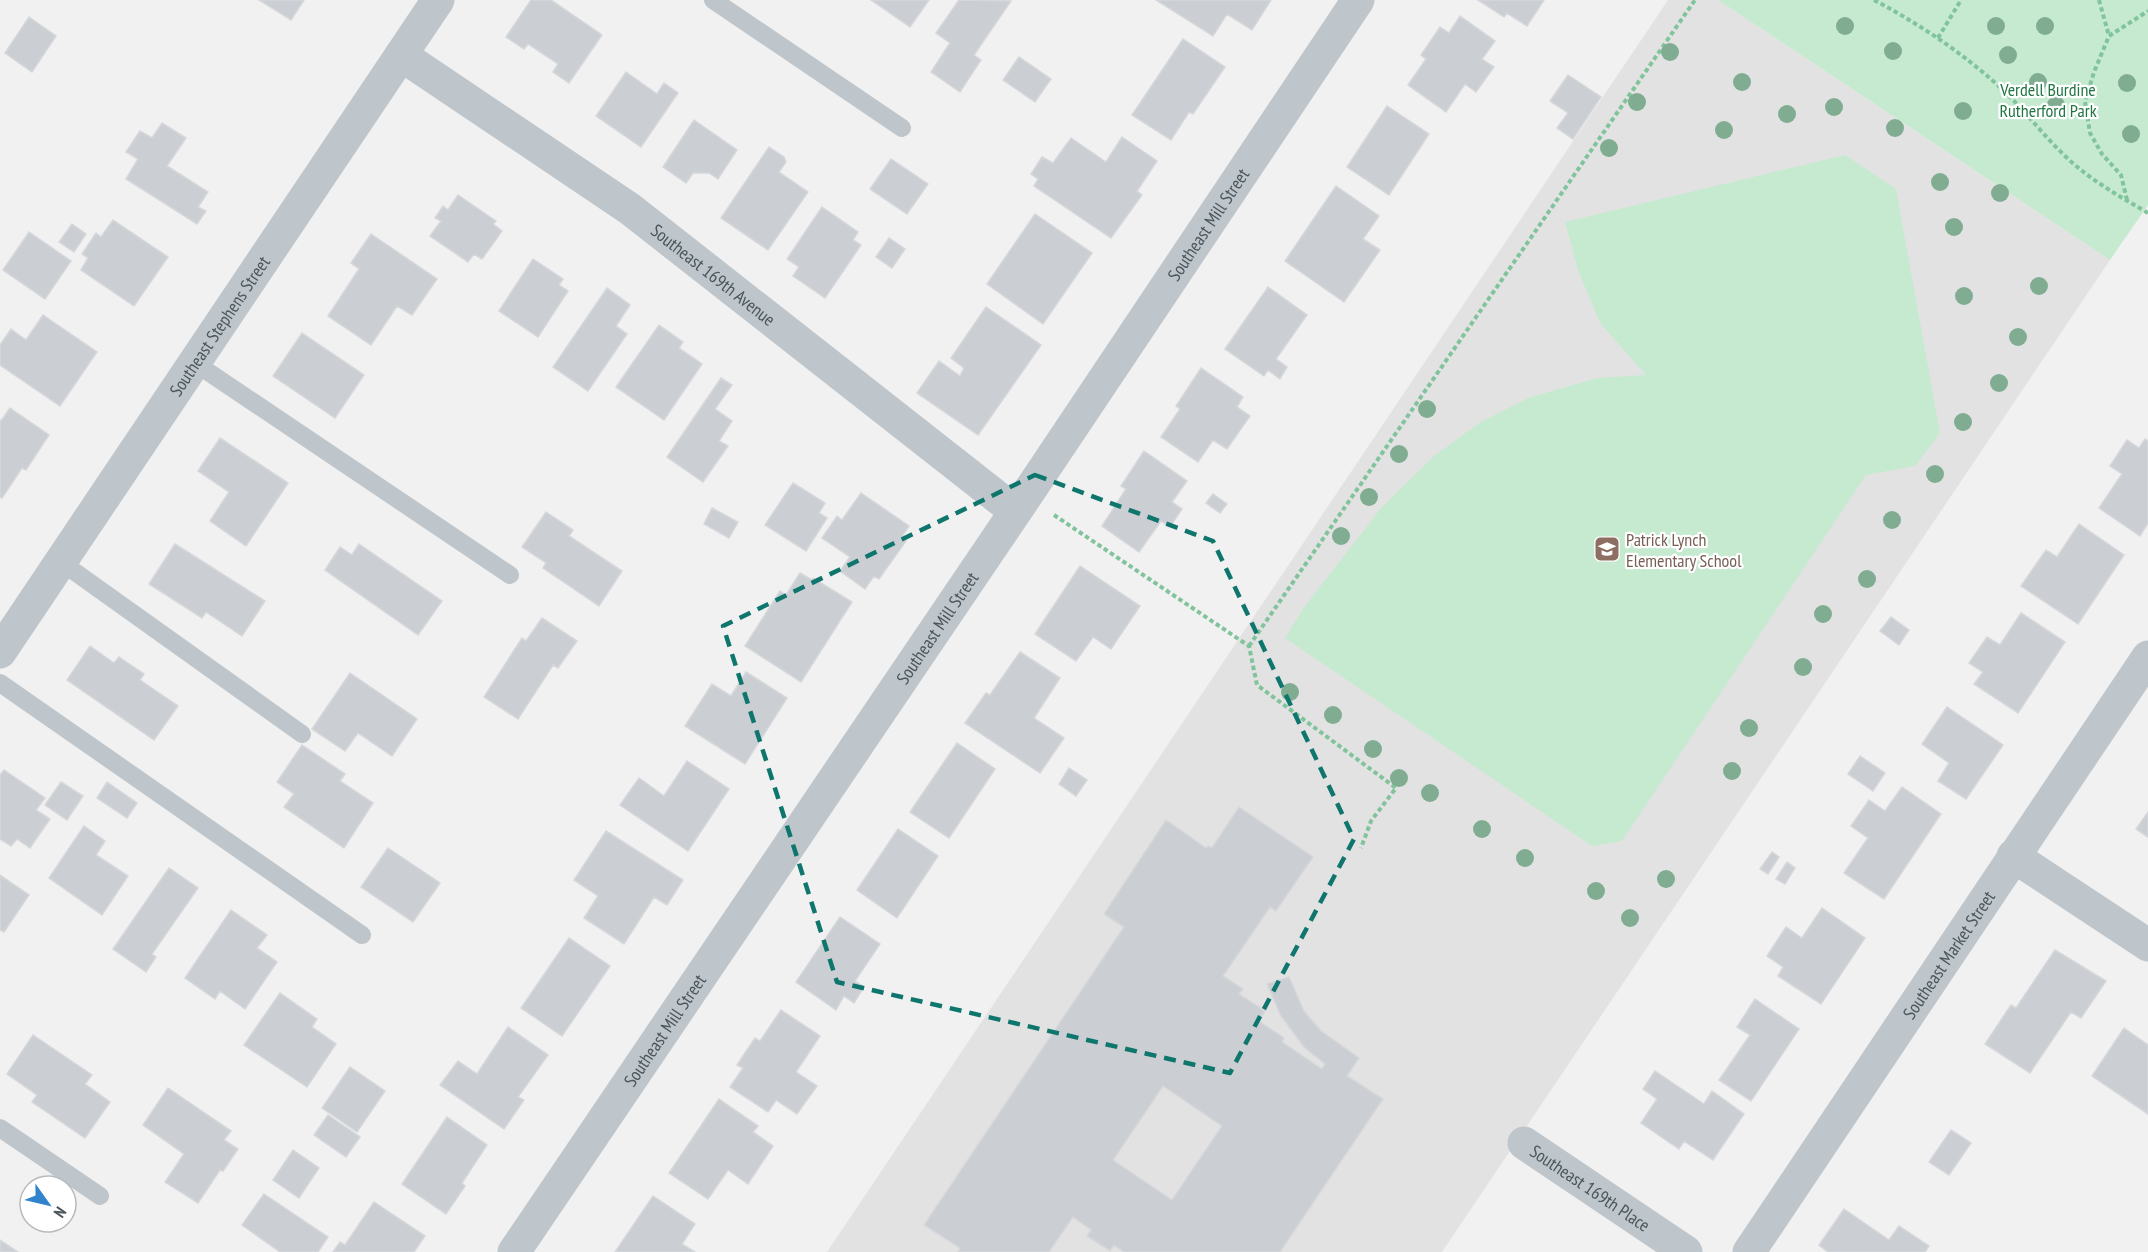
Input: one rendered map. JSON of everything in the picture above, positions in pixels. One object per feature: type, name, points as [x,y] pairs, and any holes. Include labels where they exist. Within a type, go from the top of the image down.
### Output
[{"type":"street","name":"Southeast Stephens Street","points":[[0,652],[438,0]]},
{"type":"street","name":"Southeast Mill Street","points":[[514,1252],[1358,0]]},
{"type":"street","name":"Southeast 169th Avenue","points":[[401,55],[630,209],[1020,504]]},
{"type":"street","name":"Southeast Market Street","points":[[1749,1252],[2148,657]]},
{"type":"street","points":[[2013,856],[2148,945]]},
{"type":"street","name":"Southeast 169th Place","points":[[1524,1143],[1686,1252]]},
{"type":"lane","points":[[713,0],[902,128]]},
{"type":"lane","points":[[195,363],[510,575]]},
{"type":"lane","points":[[61,562],[302,734]]},
{"type":"lane","points":[[0,683],[362,935]]},
{"type":"lane","points":[[0,1128],[100,1196]]},
{"type":"path","points":[[1361,849],[1371,821],[1396,788],[1257,685],[1250,646],[1695,0]]},
{"type":"path","points":[[1938,38],[1960,0]]},
{"type":"path","points":[[2099,0],[2109,36]]},
{"type":"path","points":[[1876,1],[1908,17],[1938,38],[2004,92],[2066,156],[2097,183],[2148,213]]},
{"type":"path","points":[[2127,201],[2121,175],[2103,154],[2090,133],[2085,102],[2109,36],[2148,11]]},
{"type":"path","points":[[1020,504],[1250,646]]},
{"type":"highlighted area","points":[[1035,475],[1213,541],[1354,839],[1230,1073],[837,982],[723,626]]},
{"type":"shaded area","name":"Patrick Lynch Elementary School","points":[[1668,0],[1718,0],[2110,260],[1442,1252],[827,1252]]},
{"type":"green space","name":"Verdell Burdine Rutherford Park","points":[[1718,0],[2148,0],[2148,205],[2110,260]]},
{"type":"green space","points":[[1845,155],[1896,189],[1940,433],[1915,466],[1866,475],[1622,841],[1592,846],[1285,638],[1305,606],[1382,507],[1433,457],[1479,423],[1528,398],[1597,378],[1646,375],[1600,323],[1578,270],[1565,222]]},
{"type":"building","points":[[259,0],[304,0],[291,20]]},
{"type":"building","points":[[531,0],[551,0],[602,35],[569,83],[553,72],[558,64],[528,44],[524,49],[506,37]]},
{"type":"building","points":[[871,0],[929,0],[910,27]]},
{"type":"building","points":[[959,0],[1011,1],[974,55],[981,60],[960,92],[931,72],[950,43],[936,33]]},
{"type":"building","points":[[1156,0],[1271,0],[1252,30],[1227,14],[1213,36]]},
{"type":"building","points":[[1478,0],[1544,0],[1527,26],[1507,13],[1504,17]]},
{"type":"building","points":[[1460,16],[1495,41],[1482,59],[1494,67],[1476,92],[1465,84],[1446,112],[1408,85],[1426,59],[1421,55],[1440,27],[1449,33]]},
{"type":"building","points":[[29,17],[56,36],[32,72],[5,53]]},
{"type":"building","points":[[1183,39],[1225,67],[1193,114],[1189,112],[1171,140],[1132,115]]},
{"type":"building","points":[[1019,57],[1051,79],[1035,102],[1003,80]]},
{"type":"building","points":[[626,72],[657,94],[664,83],[678,93],[641,147],[596,116]]},
{"type":"building","points":[[1568,75],[1601,97],[1573,139],[1557,128],[1568,113],[1550,101]]},
{"type":"building","points":[[1387,106],[1429,134],[1389,195],[1347,167]]},
{"type":"building","points":[[694,120],[737,150],[718,179],[709,173],[693,173],[686,183],[663,167]]},
{"type":"building","points":[[162,123],[186,138],[167,166],[208,192],[198,207],[206,211],[197,224],[126,179],[138,159],[126,152],[140,131],[152,138]]},
{"type":"building","points":[[1122,137],[1157,161],[1137,191],[1142,195],[1111,238],[1034,186],[1038,179],[1031,174],[1042,157],[1053,163],[1071,138],[1106,162]]},
{"type":"building","points":[[769,147],[784,157],[786,162],[779,172],[808,192],[768,250],[721,218]]},
{"type":"building","points":[[891,159],[928,184],[907,214],[870,189]]},
{"type":"building","points":[[1336,186],[1379,216],[1363,239],[1380,250],[1344,302],[1285,261]]},
{"type":"building","points":[[458,195],[496,221],[493,224],[502,231],[482,259],[474,254],[468,262],[430,236],[441,221],[435,218],[443,206],[448,210]]},
{"type":"building","points":[[822,207],[858,232],[853,240],[861,245],[825,298],[793,276],[799,267],[787,259]]},
{"type":"building","points":[[1035,214],[1092,253],[1043,324],[987,284]]},
{"type":"building","points":[[113,220],[168,257],[134,306],[81,270],[88,258],[82,254],[96,233],[101,237]]},
{"type":"building","points":[[72,224],[86,234],[74,252],[59,242]]},
{"type":"building","points":[[29,232],[71,261],[45,299],[3,270]]},
{"type":"building","points":[[371,234],[437,279],[412,315],[397,306],[371,345],[328,316],[359,269],[351,263]]},
{"type":"building","points":[[889,238],[905,249],[892,268],[876,257]]},
{"type":"building","points":[[533,259],[563,279],[559,285],[568,291],[538,337],[499,311]]},
{"type":"building","points":[[1268,287],[1307,315],[1276,359],[1287,367],[1280,379],[1268,370],[1264,376],[1225,349]]},
{"type":"building","points":[[607,288],[630,305],[616,326],[627,334],[588,391],[553,367]]},
{"type":"building","points":[[986,307],[1041,345],[978,435],[917,393],[939,361],[960,376],[964,368],[951,358]]},
{"type":"building","points":[[43,315],[97,352],[60,406],[0,365],[0,345],[11,329],[26,340]]},
{"type":"building","points":[[659,325],[683,342],[679,348],[702,364],[664,420],[616,387]]},
{"type":"building","points":[[302,333],[364,375],[335,418],[273,376]]},
{"type":"building","points":[[1201,368],[1243,397],[1237,407],[1250,416],[1227,449],[1213,440],[1198,462],[1161,437],[1180,409],[1176,406]]},
{"type":"building","points":[[721,378],[732,385],[715,409],[732,421],[719,441],[728,446],[703,482],[667,457]]},
{"type":"building","points":[[10,408],[49,435],[26,470],[22,468],[2,498],[0,497],[0,420]]},
{"type":"building","points":[[220,438],[288,483],[246,546],[210,521],[229,492],[198,471]]},
{"type":"building","points":[[2145,439],[2148,441],[2148,523],[2140,536],[2099,508],[2122,474],[2110,466],[2127,440],[2139,448]]},
{"type":"building","points":[[1144,451],[1187,481],[1172,502],[1182,509],[1170,527],[1161,521],[1139,552],[1102,526],[1126,489],[1121,486]]},
{"type":"building","points":[[793,483],[825,503],[819,513],[827,518],[806,551],[765,525]]},
{"type":"building","points":[[861,493],[909,526],[901,538],[906,541],[879,579],[874,576],[865,589],[840,571],[850,557],[822,538],[837,516],[842,520]]},
{"type":"building","points":[[1213,494],[1227,504],[1220,513],[1206,503]]},
{"type":"building","points":[[712,508],[738,522],[729,538],[704,524]]},
{"type":"building","points":[[546,512],[573,530],[569,536],[622,571],[599,606],[543,568],[546,563],[522,547]]},
{"type":"building","points":[[2079,524],[2124,555],[2078,624],[2021,586],[2046,550],[2057,557]]},
{"type":"building","points":[[175,544],[265,601],[242,636],[206,612],[202,618],[149,584]]},
{"type":"building","points":[[359,544],[442,601],[418,635],[325,570],[340,547],[352,555]]},
{"type":"building","points":[[1080,566],[1140,606],[1111,649],[1093,637],[1076,661],[1035,634]]},
{"type":"building","points":[[800,573],[812,580],[813,578],[852,602],[801,682],[745,646],[780,591],[786,595]]},
{"type":"building","points":[[2021,613],[2065,642],[2018,713],[1974,684],[1983,672],[1969,663],[1987,637],[2000,645]]},
{"type":"building","points":[[1891,617],[1909,630],[1899,645],[1880,631]]},
{"type":"building","points":[[542,618],[577,641],[558,668],[553,665],[518,719],[484,697],[522,638],[526,641]]},
{"type":"building","points":[[90,646],[114,663],[119,657],[144,674],[140,680],[178,706],[154,740],[67,680]]},
{"type":"building","points":[[1020,652],[1060,678],[1034,718],[1064,738],[1040,773],[965,723],[986,693],[990,695]]},
{"type":"building","points":[[746,672],[787,698],[745,764],[685,726],[712,684],[731,696]]},
{"type":"building","points":[[350,673],[417,719],[392,756],[358,733],[345,751],[312,729]]},
{"type":"building","points":[[1947,707],[2003,745],[1966,799],[1938,781],[1949,763],[1922,744]]},
{"type":"building","points":[[957,743],[995,769],[949,838],[910,812]]},
{"type":"building","points":[[302,745],[345,774],[340,781],[373,803],[344,848],[284,807],[294,794],[277,782]]},
{"type":"building","points":[[1860,756],[1885,773],[1873,791],[1848,774]]},
{"type":"building","points":[[687,761],[729,789],[688,851],[620,805],[639,778],[664,796]]},
{"type":"building","points":[[1069,768],[1087,780],[1076,796],[1059,784]]},
{"type":"building","points":[[4,770],[45,798],[36,810],[50,819],[30,848],[17,839],[11,846],[0,839],[0,775]]},
{"type":"building","points":[[61,782],[83,796],[67,820],[45,805]]},
{"type":"building","points":[[107,782],[137,803],[127,818],[97,798]]},
{"type":"building","points":[[1902,787],[1941,814],[1884,899],[1844,873],[1868,838],[1851,826],[1869,800],[1885,811]]},
{"type":"building","points":[[1239,807],[1313,857],[1276,911],[1270,907],[1223,976],[1243,989],[1239,994],[1265,1011],[1259,1021],[1284,1038],[1282,1042],[1322,1069],[1325,1064],[1304,1047],[1281,1016],[1267,984],[1289,977],[1304,1011],[1321,1031],[1359,1058],[1347,1076],[1383,1099],[1280,1252],[1124,1252],[1114,1245],[1110,1251],[1087,1236],[1091,1230],[1073,1217],[1049,1252],[958,1252],[960,1248],[924,1225],[1124,927],[1104,914],[1166,820],[1206,848],[1208,846],[1212,848]],"holes":[[[1163,1086],[1222,1126],[1172,1200],[1113,1160]]]},
{"type":"building","points":[[2148,812],[2148,837],[2136,829]]},
{"type":"building","points":[[84,826],[105,841],[96,855],[128,876],[102,915],[49,878]]},
{"type":"building","points":[[898,829],[938,856],[897,918],[857,890]]},
{"type":"building","points":[[606,831],[683,880],[667,905],[654,897],[624,944],[584,918],[598,896],[574,880]]},
{"type":"building","points":[[388,848],[440,883],[413,922],[361,887]]},
{"type":"building","points":[[1772,852],[1779,857],[1768,874],[1760,869]]},
{"type":"building","points":[[1787,862],[1795,868],[1785,884],[1776,879]]},
{"type":"building","points":[[169,868],[198,888],[152,954],[156,957],[146,972],[113,949]]},
{"type":"building","points":[[0,875],[29,895],[4,932],[0,930]]},
{"type":"building","points":[[1822,908],[1865,938],[1821,1004],[1778,976],[1783,967],[1767,956],[1786,927],[1802,938]]},
{"type":"building","points":[[231,910],[267,935],[257,948],[277,962],[245,1009],[220,991],[215,999],[185,978]]},
{"type":"building","points":[[840,917],[880,944],[855,981],[864,987],[854,1003],[844,996],[836,1010],[796,982]]},
{"type":"building","points":[[569,938],[610,966],[562,1036],[521,1008]]},
{"type":"building","points":[[2055,950],[2106,981],[2081,1018],[2071,1012],[2030,1073],[1985,1044],[2011,1005],[2016,1008]]},
{"type":"building","points":[[280,993],[317,1019],[312,1027],[336,1044],[307,1087],[244,1045]]},
{"type":"building","points":[[1755,999],[1799,1029],[1751,1101],[1719,1080],[1750,1035],[1737,1027]]},
{"type":"building","points":[[781,1010],[820,1036],[796,1072],[817,1086],[797,1114],[776,1100],[768,1112],[730,1087],[743,1068],[737,1065],[755,1038],[760,1041]]},
{"type":"building","points":[[508,1027],[548,1055],[518,1097],[524,1100],[504,1129],[440,1085],[458,1061],[477,1074]]},
{"type":"building","points":[[2124,1028],[2148,1045],[2148,1114],[2092,1076]]},
{"type":"building","points":[[33,1035],[92,1075],[85,1084],[110,1102],[85,1138],[32,1102],[37,1095],[7,1074]]},
{"type":"building","points":[[350,1067],[385,1091],[357,1132],[322,1108]]},
{"type":"building","points":[[1655,1071],[1704,1104],[1712,1091],[1744,1114],[1713,1160],[1684,1141],[1679,1149],[1641,1123],[1657,1099],[1643,1089]]},
{"type":"building","points":[[168,1088],[231,1131],[224,1140],[238,1149],[223,1171],[220,1170],[198,1203],[165,1182],[184,1154],[143,1125]]},
{"type":"building","points":[[719,1099],[758,1126],[753,1132],[773,1146],[748,1184],[728,1170],[708,1199],[669,1173]]},
{"type":"building","points":[[328,1115],[360,1137],[346,1157],[314,1135]]},
{"type":"building","points":[[447,1117],[487,1145],[462,1183],[465,1186],[446,1214],[402,1184]]},
{"type":"building","points":[[1951,1130],[1971,1143],[1949,1175],[1929,1162]]},
{"type":"building","points":[[293,1150],[319,1168],[299,1198],[273,1180]]},
{"type":"building","points":[[264,1194],[328,1237],[318,1252],[280,1252],[242,1225]]},
{"type":"building","points":[[653,1196],[695,1224],[682,1244],[695,1252],[615,1252]]},
{"type":"building","points":[[374,1202],[425,1236],[414,1252],[333,1252],[340,1242],[345,1245]]},
{"type":"building","points":[[1844,1209],[1889,1240],[1899,1226],[1929,1246],[1925,1252],[1828,1252],[1819,1245]]},
{"type":"building","points":[[0,1240],[18,1252],[0,1252]]},
{"type":"place","name":"Patrick Lynch Elementary School","points":[[1607,549]]}]
